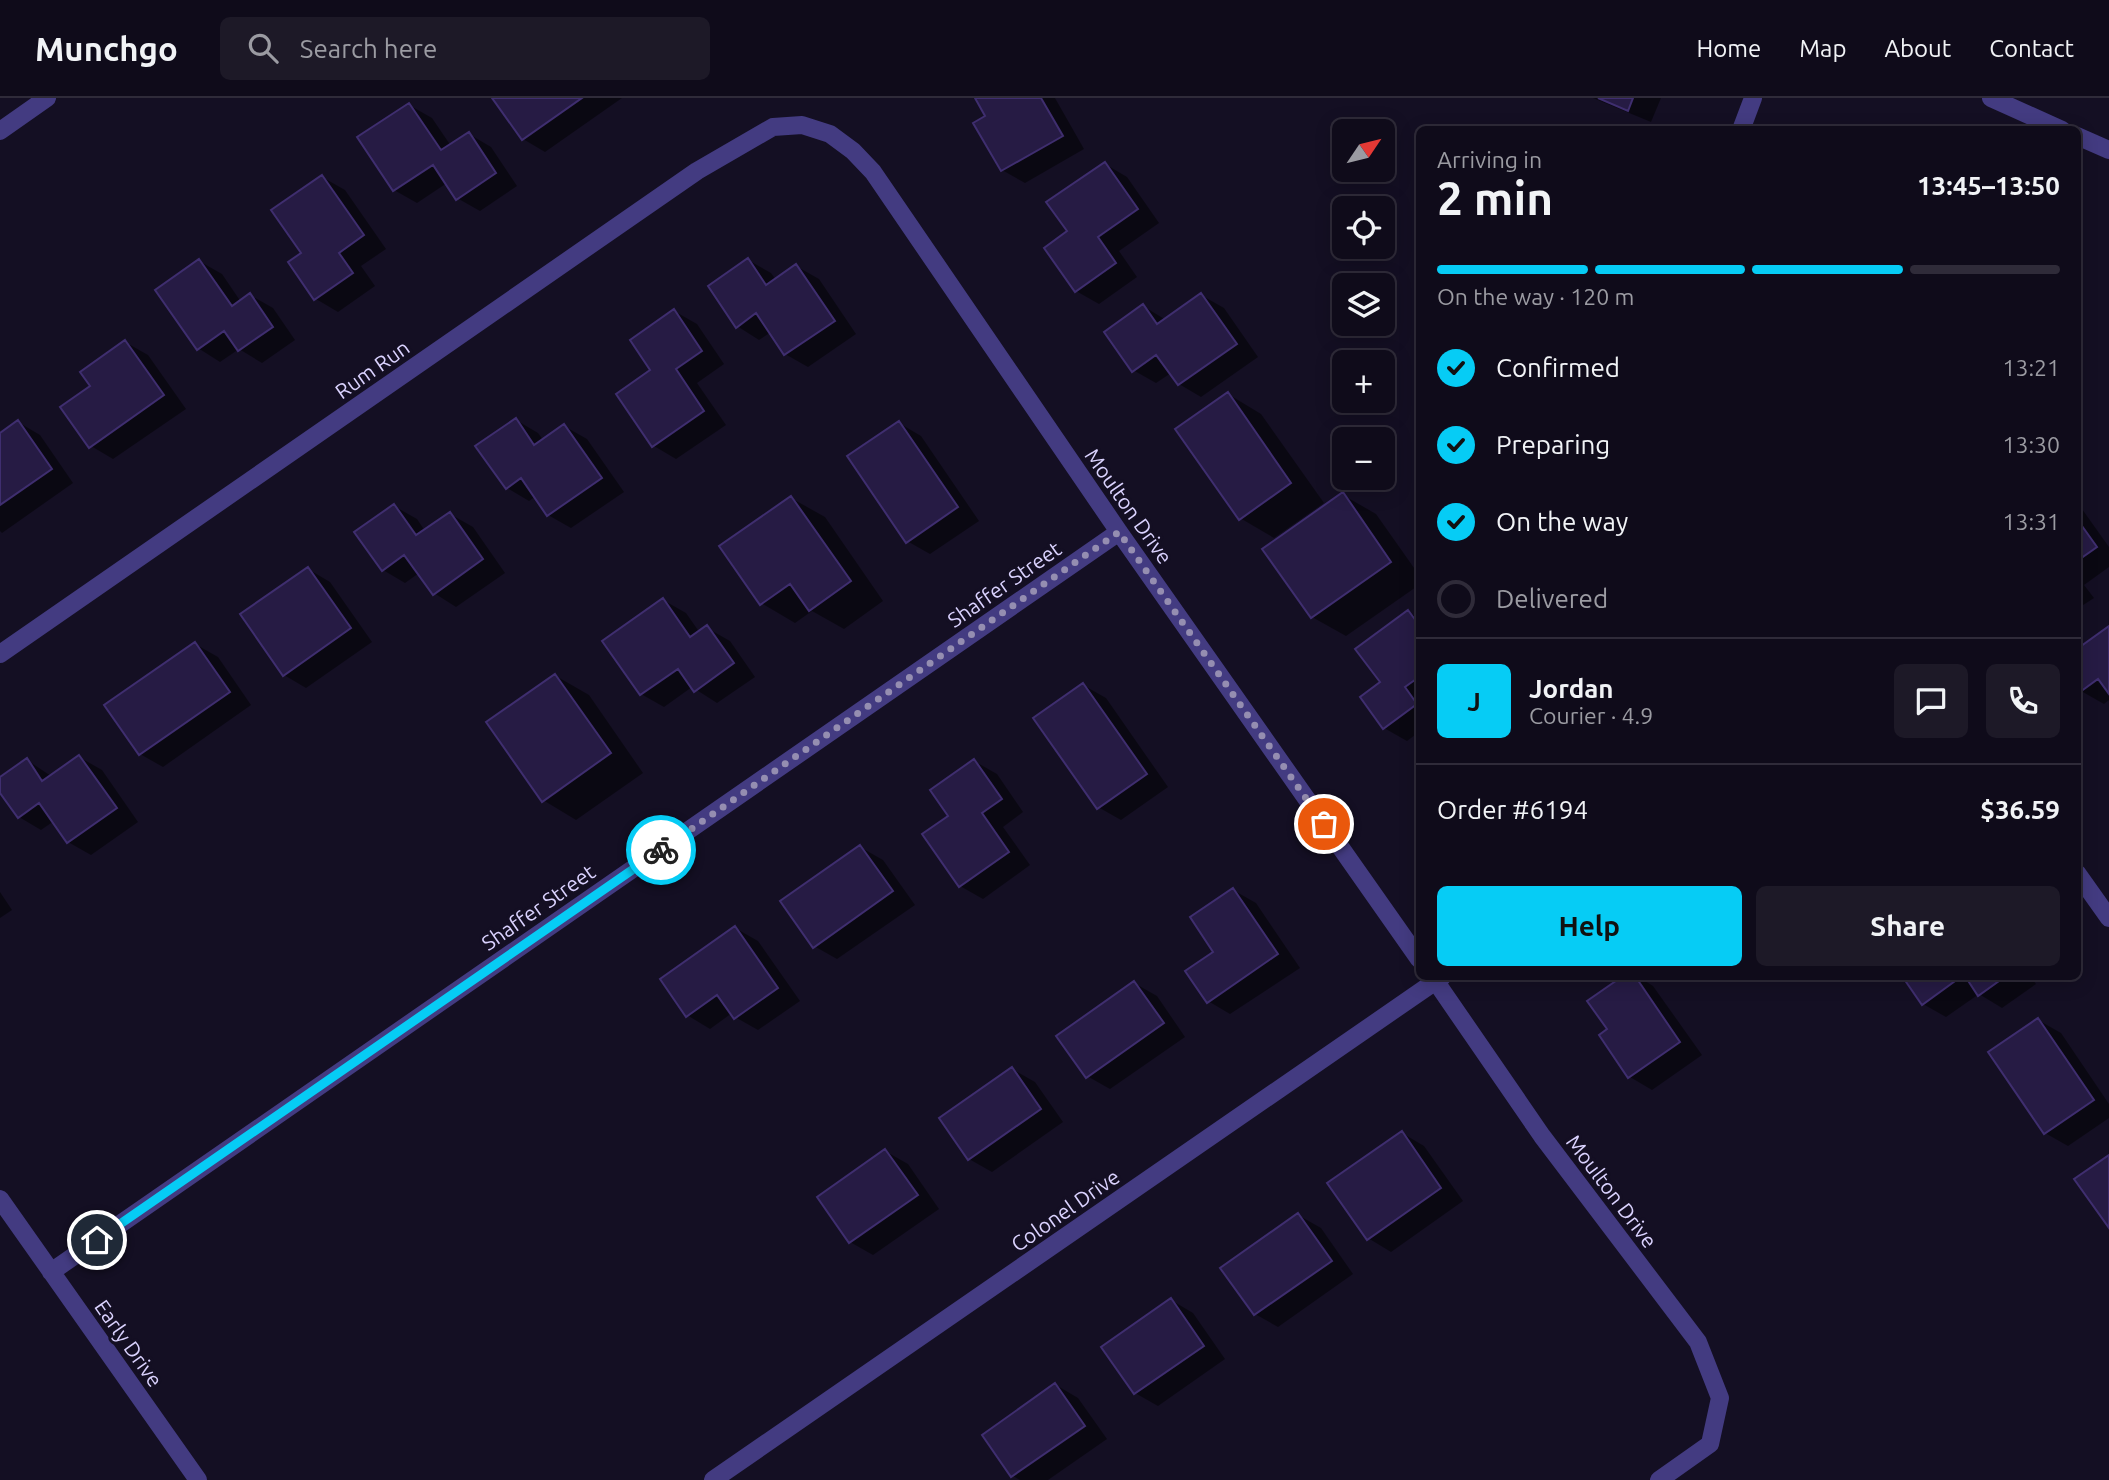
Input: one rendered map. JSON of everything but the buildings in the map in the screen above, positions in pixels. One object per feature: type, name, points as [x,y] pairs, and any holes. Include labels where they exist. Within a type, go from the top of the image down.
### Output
[{"type":"street","points":[[0,131],[47,98]]},
{"type":"street","points":[[1742,126],[1753,98]]},
{"type":"street","points":[[1991,98],[2053,126]]},
{"type":"street","name":"Moulton Drive","points":[[773,127],[802,125],[830,134],[853,151],[873,172],[1119,532],[1416,955]]},
{"type":"street","name":"Rum Run","points":[[0,654],[686,179],[773,127]]},
{"type":"street","points":[[2081,138],[2109,150]]},
{"type":"street","name":"Shaffer Street","points":[[51,1272],[1119,532]]},
{"type":"street","points":[[2081,879],[2109,918]]},
{"type":"street","name":"Colonel Drive","points":[[713,1480],[1434,980]]},
{"type":"street","name":"Moulton Drive","points":[[1438,980],[1542,1136],[1698,1342],[1720,1398],[1710,1444],[1659,1480]]},
{"type":"street","name":"Early Drive","points":[[0,1199],[198,1480]]},
{"type":"way so far","points":[[661,850],[1119,532],[1324,824]]},
{"type":"route","points":[[97,1240],[661,850]]}]
